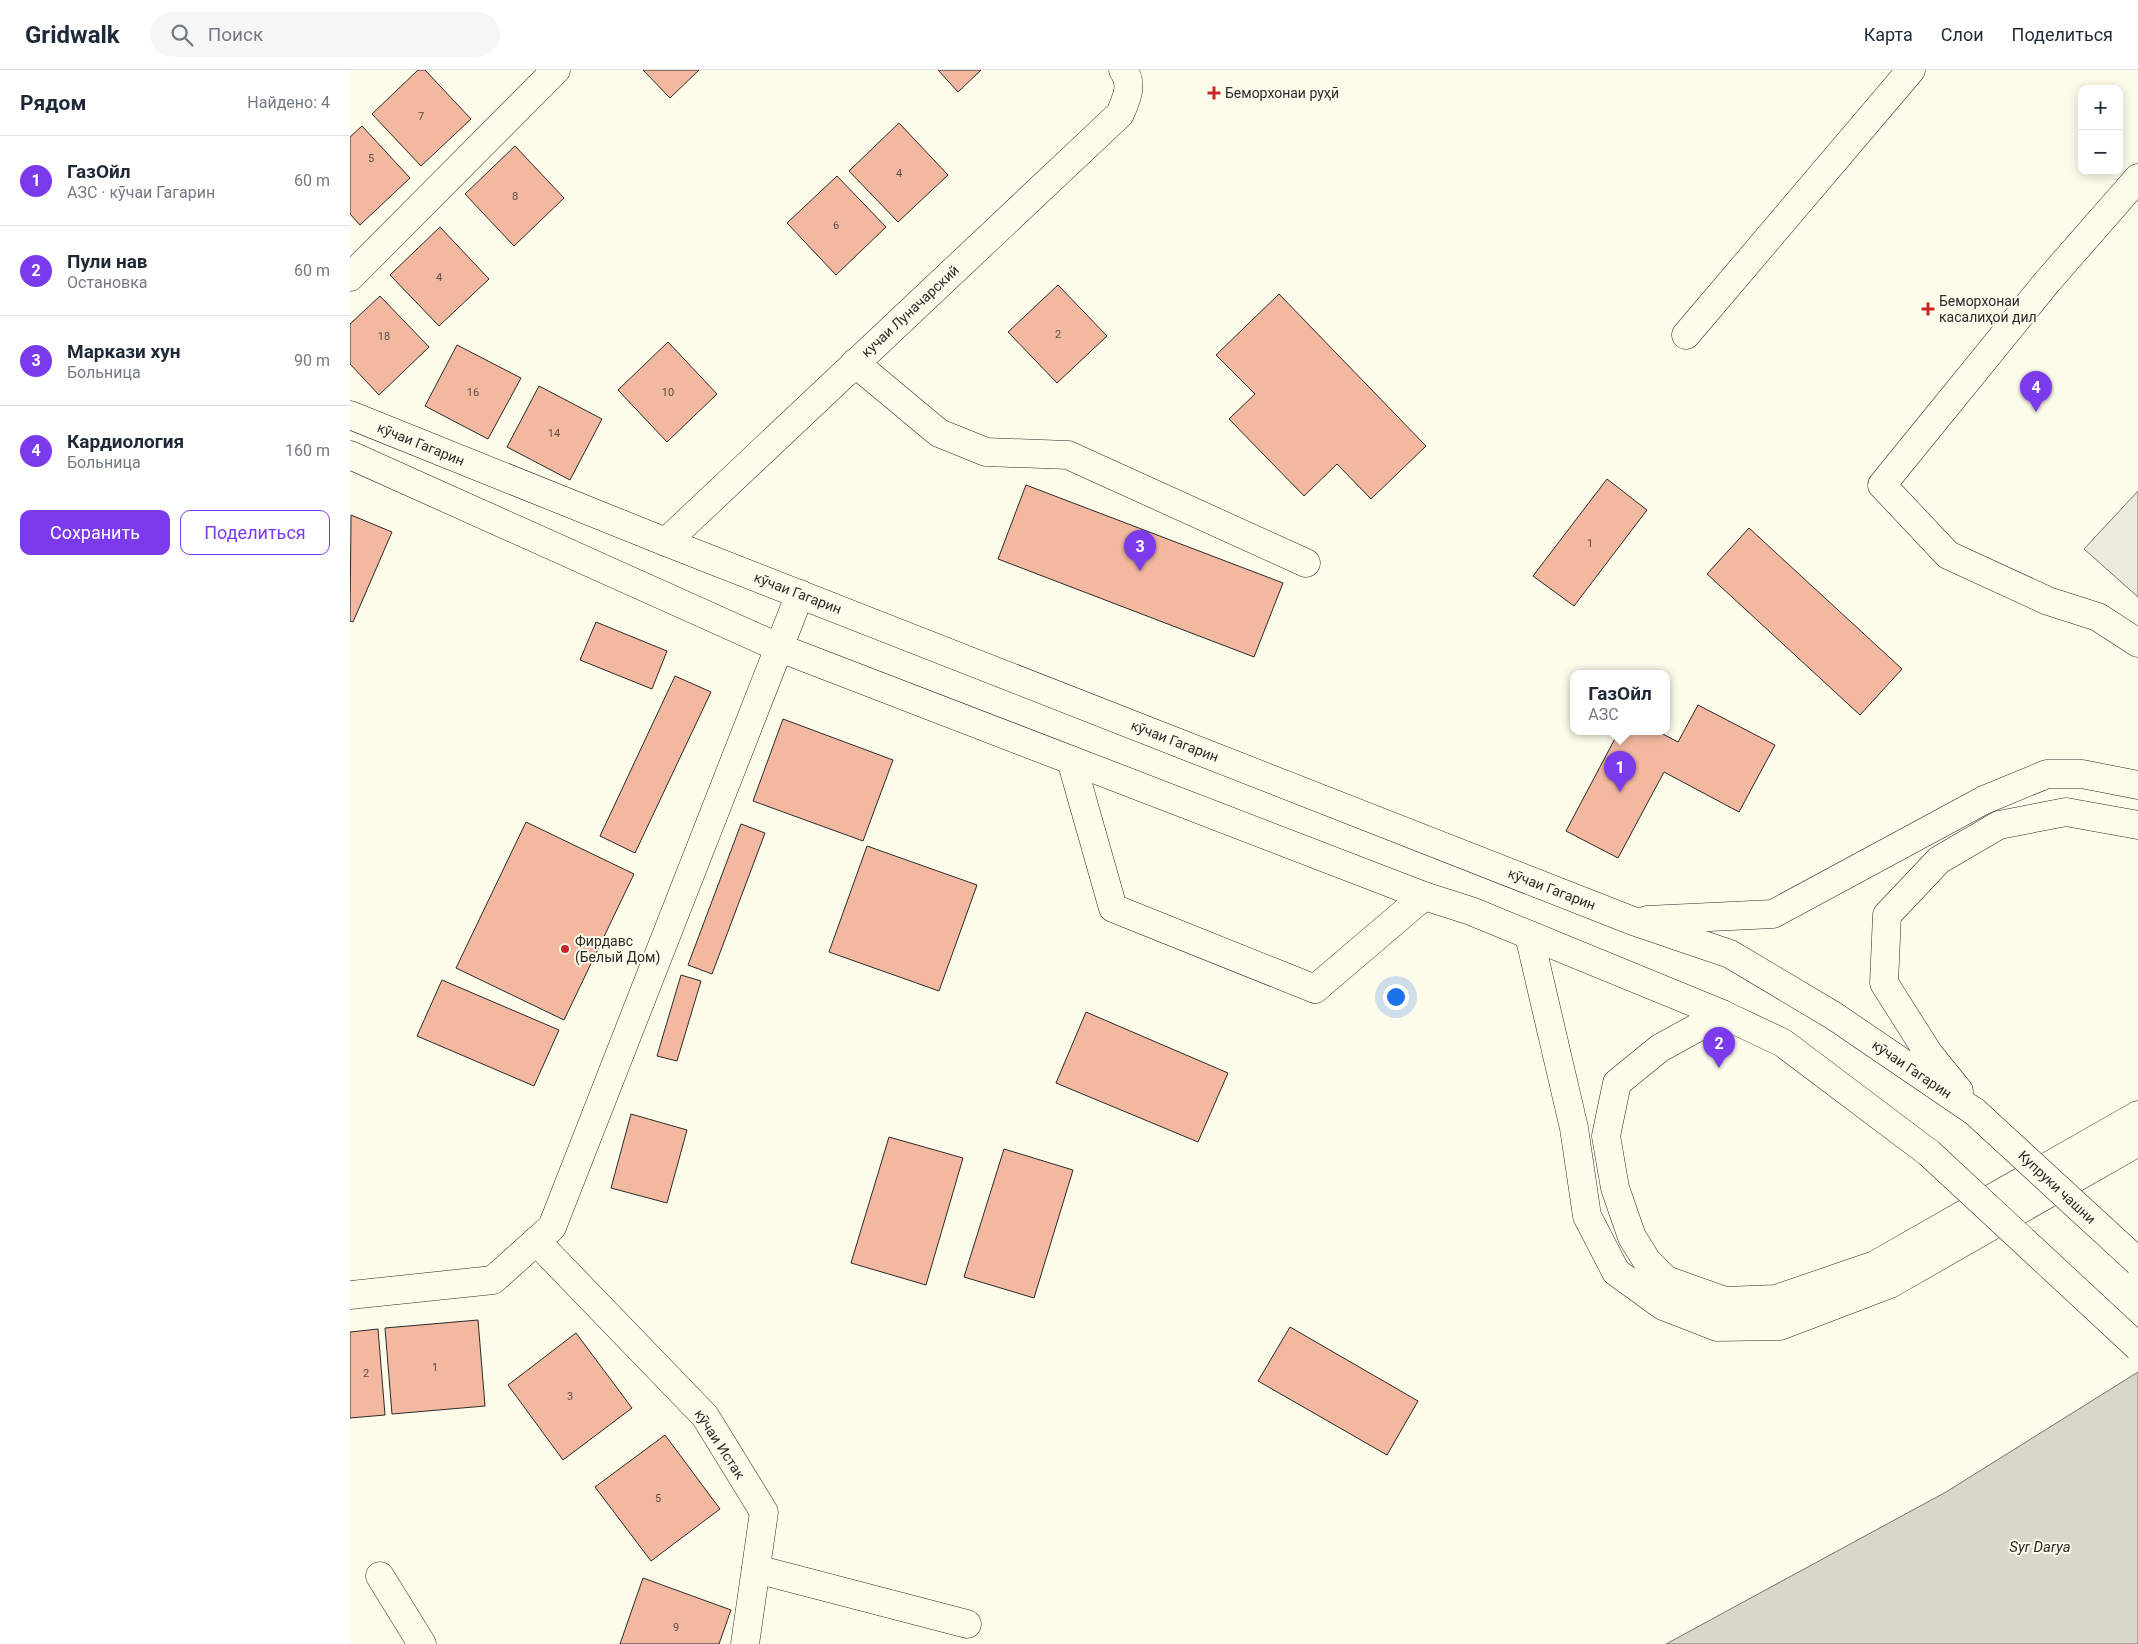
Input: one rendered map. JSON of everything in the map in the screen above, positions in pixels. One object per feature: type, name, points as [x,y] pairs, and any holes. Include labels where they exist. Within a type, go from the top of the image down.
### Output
[{"type":"main road","points":[[350,277],[556,70]]},
{"type":"main road","name":"кучаи Луначарский","points":[[666,542],[1120,114],[1128,95],[1127,76],[1123,70]]},
{"type":"main road","points":[[1686,335],[1910,70]]},
{"type":"main road","points":[[2138,178],[2047,282],[1882,485],[1948,555],[2048,601],[2098,617],[2138,643]]},
{"type":"main road","points":[[855,363],[939,433],[986,452],[1068,455],[1306,563]]},
{"type":"main road","name":"кӯчаи Гагарин","points":[[350,415],[666,542],[1633,921],[1730,954],[1834,1016],[1975,1112]]},
{"type":"main road","points":[[350,455],[780,648],[1424,896],[1471,911],[1722,1014],[1783,1043],[1929,1154],[2138,1347]]},
{"type":"main road","points":[[350,1295],[493,1280],[552,1227],[800,594]]},
{"type":"main road","points":[[1071,760],[1113,908],[1316,989],[1424,896]]},
{"type":"main road","points":[[1633,921],[1773,914],[1984,800],[2047,774],[2082,774],[2138,785]]},
{"type":"main road","points":[[1975,1112],[1929,1054],[1884,984],[1887,915],[1939,860],[1999,825],[2066,812],[2138,825]]},
{"type":"main road","points":[[1528,935],[1574,1128],[1587,1216],[1616,1272],[1663,1306],[1717,1327],[1780,1326],[1890,1284],[2138,1142]]},
{"type":"main road","points":[[1722,1014],[1660,1048],[1617,1083],[1606,1136],[1615,1188],[1632,1237],[1647,1261],[1666,1280],[1725,1301],[1776,1299],[1875,1264],[2138,1115]]},
{"type":"main road","name":"Купруки чашни","points":[[1975,1112],[2138,1262]]},
{"type":"main road","name":"кӯчаи Истак","points":[[536,1241],[705,1416],[764,1512],[745,1644]]},
{"type":"main road","points":[[756,1569],[967,1624]]},
{"type":"main road","points":[[380,1576],[422,1644]]},
{"type":"shaded area","points":[[2138,491],[2138,597],[2084,549]]},
{"type":"water","name":"Syr Darya","points":[[2138,1372],[2138,1644],[1666,1644],[1946,1492]]},
{"type":"building","points":[[418,70],[425,70],[471,119],[421,166],[372,114]]},
{"type":"building","points":[[643,70],[699,70],[670,98]]},
{"type":"building","points":[[938,70],[981,70],[958,92]]},
{"type":"building","points":[[899,123],[948,175],[898,222],[849,171]]},
{"type":"building","points":[[362,126],[410,178],[360,225],[350,214],[350,137]]},
{"type":"building","points":[[515,146],[564,198],[514,246],[465,194]]},
{"type":"building","points":[[837,176],[886,227],[836,275],[787,223]]},
{"type":"building","points":[[440,227],[489,279],[439,326],[390,275]]},
{"type":"building","points":[[1058,285],[1107,336],[1057,383],[1008,332]]},
{"type":"building","points":[[1279,294],[1426,446],[1371,499],[1337,464],[1304,496],[1229,419],[1255,394],[1216,355]]},
{"type":"building","points":[[380,296],[429,347],[379,395],[350,364],[350,324]]},
{"type":"building","points":[[668,342],[717,394],[667,442],[618,390]]},
{"type":"building","points":[[457,345],[521,378],[488,439],[425,406]]},
{"type":"building","points":[[539,386],[602,419],[570,480],[507,447]]},
{"type":"building","points":[[1607,479],[1647,510],[1574,606],[1533,576]]},
{"type":"building","points":[[1026,485],[1283,583],[1254,657],[998,559]]},
{"type":"building","points":[[351,515],[392,532],[353,622],[350,621]]},
{"type":"building","points":[[1749,528],[1902,669],[1860,715],[1707,574]]},
{"type":"building","points":[[596,622],[667,651],[652,689],[580,660]]},
{"type":"building","points":[[675,676],[711,692],[635,853],[600,836]]},
{"type":"building","points":[[1698,705],[1775,745],[1739,812],[1664,772],[1618,858],[1566,831],[1617,735],[1665,735],[1678,742]]},
{"type":"building","points":[[783,719],[893,760],[863,841],[753,801]]},
{"type":"building","points":[[526,822],[634,874],[564,1020],[456,968]]},
{"type":"building","points":[[741,824],[765,833],[712,974],[688,965]]},
{"type":"building","points":[[867,846],[977,885],[939,991],[829,952]]},
{"type":"building","points":[[681,975],[701,981],[677,1061],[657,1056]]},
{"type":"building","points":[[442,980],[559,1030],[534,1086],[417,1036]]},
{"type":"building","points":[[1086,1012],[1228,1073],[1198,1142],[1056,1083]]},
{"type":"building","points":[[631,1114],[687,1130],[667,1203],[611,1188]]},
{"type":"building","points":[[889,1137],[963,1158],[926,1285],[851,1263]]},
{"type":"building","points":[[1004,1149],[1073,1170],[1034,1298],[964,1277]]},
{"type":"building","points":[[478,1320],[485,1406],[392,1414],[385,1328]]},
{"type":"building","points":[[1290,1327],[1418,1401],[1387,1455],[1258,1381]]},
{"type":"building","points":[[378,1329],[385,1415],[350,1418],[350,1332]]},
{"type":"building","points":[[576,1333],[632,1408],[563,1460],[508,1385]]},
{"type":"building","points":[[665,1435],[720,1509],[651,1561],[595,1487]]},
{"type":"building","points":[[643,1578],[731,1610],[719,1644],[620,1644]]},
{"type":"place","name":"Беморхонаи руҳӣ","points":[[1214,93]]},
{"type":"place","name":"Беморхонаи касалиҳои дил","points":[[1928,309]]},
{"type":"place","name":"Кардиология","points":[[2036,412]]},
{"type":"place","name":"Маркази хун","points":[[1140,571]]},
{"type":"place","name":"ГазОйл","points":[[1620,792]]},
{"type":"place","name":"Фирдавс (Белый Дом)","points":[[565,949]]},
{"type":"place","name":"Пули нав","points":[[1719,1068]]}]
